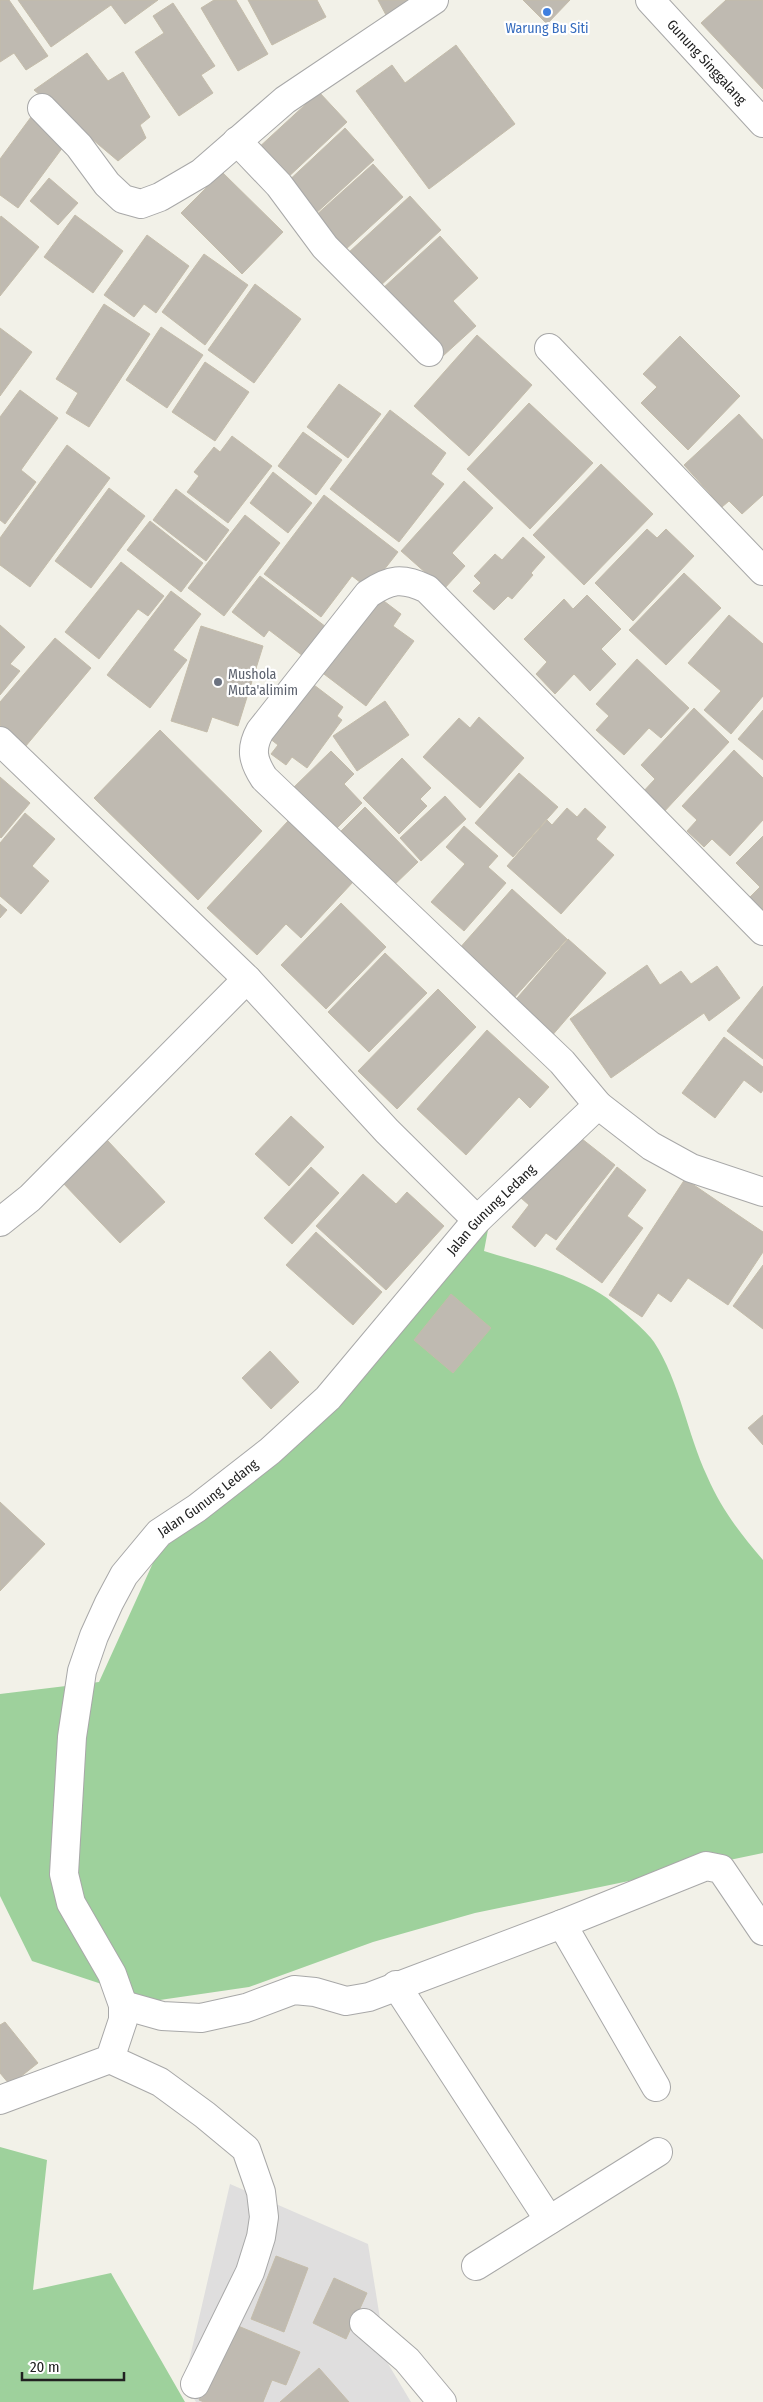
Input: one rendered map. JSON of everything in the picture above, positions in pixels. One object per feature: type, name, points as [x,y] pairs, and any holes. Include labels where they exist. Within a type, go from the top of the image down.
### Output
[{"type":"street","points":[[42,108],[79,146],[107,184],[123,199],[141,204],[160,197],[201,173],[285,100],[434,0]]},
{"type":"street","name":"Gunung Singgalang","points":[[650,0],[763,123]]},
{"type":"street","points":[[237,141],[279,185],[325,247],[429,352]]},
{"type":"street","points":[[549,348],[763,570]]},
{"type":"street","points":[[763,931],[426,589],[410,581],[395,581],[380,586],[368,594],[260,730],[254,742],[255,763],[264,778],[562,1062],[598,1104],[651,1146],[691,1168],[763,1192]]},
{"type":"street","points":[[0,741],[247,979],[387,1131],[477,1220]]},
{"type":"street","points":[[0,1222],[30,1198],[247,979]]},
{"type":"street","name":"Jalan Gunung Ledang","points":[[110,2059],[123,2020],[123,2005],[112,1974],[71,1903],[64,1874],[72,1738],[82,1671],[94,1636],[124,1575],[159,1533],[198,1508],[270,1451],[328,1398],[477,1220],[598,1104]]},
{"type":"street","points":[[123,2005],[162,2016],[201,2018],[246,2008],[294,1990],[315,1992],[346,2001],[369,1997],[396,1985],[562,1924],[711,1866],[721,1870],[763,1931]]},
{"type":"street","points":[[562,1924],[656,2087]]},
{"type":"street","points":[[396,1985],[549,2220]]},
{"type":"street","points":[[0,2100],[110,2059],[160,2082],[205,2115],[246,2150],[261,2192],[264,2216],[261,2237],[250,2272],[195,2384]]},
{"type":"street","points":[[476,2266],[658,2152]]},
{"type":"street","points":[[364,2323],[407,2360],[442,2402]]},
{"type":"shaded area","points":[[230,2184],[368,2244],[387,2362],[411,2402],[196,2402],[184,2383]]},
{"type":"green space","points":[[490,1219],[484,1251],[547,1270],[593,1289],[618,1307],[651,1338],[663,1357],[677,1391],[700,1460],[719,1500],[746,1540],[763,1560],[763,1853],[475,1913],[373,1942],[249,1987],[153,2001],[32,1961],[0,1896],[0,1694],[99,1682],[157,1554],[303,1432]]},
{"type":"green space","points":[[0,2147],[47,2160],[33,2290],[111,2273],[185,2402],[0,2402]]},
{"type":"building","points":[[0,0],[9,0],[48,56],[26,70],[14,53],[0,62]]},
{"type":"building","points":[[18,0],[158,0],[125,24],[111,5],[51,47]]},
{"type":"building","points":[[214,0],[236,0],[268,54],[238,71],[201,8]]},
{"type":"building","points":[[248,0],[317,0],[326,17],[272,45]]},
{"type":"building","points":[[378,0],[412,0],[386,15]]},
{"type":"building","name":"Warung Bu Siti","points":[[523,0],[570,0],[547,24]]},
{"type":"building","points":[[726,0],[763,0],[763,89],[701,23]]},
{"type":"building","points":[[173,3],[215,66],[201,75],[213,93],[179,116],[135,52],[164,33],[153,16]]},
{"type":"building","points":[[456,45],[515,124],[429,189],[356,91],[392,65],[405,83]]},
{"type":"building","points":[[87,53],[108,81],[123,72],[150,117],[140,125],[146,138],[118,161],[34,90]]},
{"type":"building","points":[[319,92],[347,122],[284,181],[256,150]]},
{"type":"building","points":[[31,117],[66,143],[18,208],[0,195],[0,159]]},
{"type":"building","points":[[345,128],[374,160],[313,216],[284,185]]},
{"type":"building","points":[[373,164],[403,197],[345,250],[314,217]]},
{"type":"building","points":[[222,172],[283,232],[242,274],[181,213]]},
{"type":"building","points":[[49,178],[78,203],[58,225],[30,201]]},
{"type":"building","points":[[410,196],[441,230],[379,287],[348,253]]},
{"type":"building","points":[[75,215],[123,251],[93,293],[44,257]]},
{"type":"building","points":[[1,216],[39,247],[0,296],[0,218]]},
{"type":"building","points":[[147,235],[189,266],[156,313],[144,304],[134,317],[104,295]]},
{"type":"building","points":[[440,236],[478,278],[453,301],[476,326],[443,356],[382,289]]},
{"type":"building","points":[[204,254],[248,285],[205,345],[162,312]]},
{"type":"building","points":[[255,284],[301,319],[254,383],[208,350]]},
{"type":"building","points":[[104,304],[150,334],[89,427],[66,413],[78,393],[56,379]]},
{"type":"building","points":[[161,327],[203,355],[167,408],[126,380]]},
{"type":"building","points":[[0,328],[32,352],[0,396]]},
{"type":"building","points":[[477,335],[532,385],[469,456],[414,406]]},
{"type":"building","points":[[680,336],[740,396],[688,450],[641,403],[657,387],[643,374]]},
{"type":"building","points":[[205,362],[249,392],[215,441],[172,412]]},
{"type":"building","points":[[339,384],[381,414],[348,458],[307,427]]},
{"type":"building","points":[[20,390],[58,418],[21,470],[36,482],[5,524],[0,520],[0,417]]},
{"type":"building","points":[[529,403],[593,463],[530,529],[467,469]]},
{"type":"building","points":[[390,410],[446,453],[431,474],[444,484],[399,542],[330,489]]},
{"type":"building","points":[[739,414],[763,440],[763,495],[742,514],[729,501],[722,507],[684,465]]},
{"type":"building","points":[[303,432],[342,460],[316,495],[278,466]]},
{"type":"building","points":[[232,436],[272,466],[228,523],[187,492],[199,476],[194,472],[214,447],[220,452]]},
{"type":"building","points":[[67,445],[110,478],[30,587],[0,565],[0,538]]},
{"type":"building","points":[[601,464],[653,514],[584,585],[533,535]]},
{"type":"building","points":[[273,472],[312,503],[288,533],[250,503]]},
{"type":"building","points":[[464,481],[493,508],[452,553],[465,566],[444,589],[401,551]]},
{"type":"building","points":[[109,488],[145,516],[91,588],[55,561]]},
{"type":"building","points":[[176,489],[229,530],[206,561],[153,520]]},
{"type":"building","points":[[324,495],[398,552],[369,589],[352,576],[321,617],[264,574]]},
{"type":"building","points":[[245,515],[280,543],[224,616],[188,588]]},
{"type":"building","points":[[150,521],[203,563],[181,592],[127,550]]},
{"type":"building","points":[[647,529],[657,538],[666,529],[694,556],[633,621],[595,583]]},
{"type":"building","points":[[523,537],[545,557],[531,573],[533,575],[512,599],[508,596],[494,610],[473,591],[481,583],[474,576],[495,554],[502,560]]},
{"type":"building","points":[[121,562],[164,596],[148,616],[138,609],[99,659],[65,632]]},
{"type":"building","points":[[684,573],[721,608],[666,665],[629,630]]},
{"type":"building","points":[[260,576],[326,627],[303,656],[269,630],[264,637],[232,612]]},
{"type":"building","points":[[171,591],[201,614],[173,650],[187,660],[150,708],[107,675]]},
{"type":"building","points":[[376,595],[401,614],[393,626],[414,641],[366,706],[320,671]]},
{"type":"building","points":[[587,595],[621,629],[601,649],[616,664],[590,691],[574,674],[555,694],[536,674],[547,662],[524,639],[564,599],[573,609]]},
{"type":"building","points":[[729,615],[763,644],[763,696],[731,734],[704,710],[721,691],[688,663]]},
{"type":"building","points":[[0,625],[25,647],[10,664],[20,671],[0,695]]},
{"type":"building","name":"Mushola Muta'alimim","points":[[201,626],[263,646],[238,726],[212,717],[207,732],[171,721]]},
{"type":"building","points":[[55,638],[91,668],[25,747],[0,725],[0,702]]},
{"type":"building","points":[[637,659],[689,708],[661,738],[649,728],[624,755],[596,730],[609,716],[596,704]]},
{"type":"building","points":[[310,682],[343,707],[337,716],[342,720],[307,768],[292,757],[286,765],[271,754],[278,745],[269,738]]},
{"type":"building","points":[[385,701],[409,735],[357,771],[333,736]]},
{"type":"building","points":[[694,708],[729,742],[662,814],[641,794],[655,779],[641,765]]},
{"type":"building","points":[[763,710],[763,760],[738,739]]},
{"type":"building","points":[[479,717],[524,758],[480,808],[423,757],[459,718],[470,728]]},
{"type":"building","points":[[160,730],[262,831],[198,900],[94,798]]},
{"type":"building","points":[[734,750],[763,778],[763,820],[730,856],[712,839],[704,847],[687,831],[697,820],[682,806]]},
{"type":"building","points":[[331,751],[354,774],[344,784],[362,803],[333,832],[292,789]]},
{"type":"building","points":[[402,758],[431,788],[420,799],[427,806],[399,834],[363,798]]},
{"type":"building","points":[[519,773],[558,807],[513,857],[475,823]]},
{"type":"building","points":[[0,777],[30,803],[1,838],[0,837]]},
{"type":"building","points":[[445,796],[466,819],[421,861],[400,838]]},
{"type":"building","points":[[365,807],[418,862],[390,889],[337,835]]},
{"type":"building","points":[[567,808],[577,817],[585,808],[606,827],[596,839],[614,855],[561,914],[507,866],[547,820],[552,825]]},
{"type":"building","points":[[25,813],[55,839],[32,866],[49,881],[21,914],[0,896],[0,843]]},
{"type":"building","points":[[288,821],[353,882],[301,938],[286,924],[257,955],[207,908]]},
{"type":"building","points":[[464,826],[498,856],[488,867],[506,883],[464,931],[431,902],[465,864],[446,847]]},
{"type":"building","points":[[763,836],[763,910],[750,897],[760,887],[736,863]]},
{"type":"building","points":[[512,889],[567,939],[513,999],[458,950]]},
{"type":"building","points":[[341,903],[386,947],[326,1009],[281,965]]},
{"type":"building","points":[[0,904],[7,910],[0,918]]},
{"type":"building","points":[[568,939],[606,973],[550,1038],[512,1004]]},
{"type":"building","points":[[385,953],[427,993],[369,1052],[328,1012]]},
{"type":"building","points":[[647,965],[660,985],[681,971],[691,984],[717,966],[740,998],[709,1021],[704,1013],[611,1078],[570,1019]]},
{"type":"building","points":[[763,986],[763,1059],[727,1031]]},
{"type":"building","points":[[438,989],[476,1027],[397,1109],[358,1071]]},
{"type":"building","points":[[487,1030],[549,1087],[530,1108],[519,1097],[466,1155],[417,1109]]},
{"type":"building","points":[[724,1037],[763,1067],[763,1090],[761,1093],[744,1080],[715,1118],[682,1093]]},
{"type":"building","points":[[291,1116],[324,1147],[289,1186],[255,1154]]},
{"type":"building","points":[[572,1131],[615,1165],[556,1240],[546,1233],[535,1247],[512,1227],[529,1205],[521,1198]]},
{"type":"building","points":[[108,1141],[165,1202],[120,1243],[63,1183]]},
{"type":"building","points":[[311,1167],[339,1193],[292,1244],[264,1218]]},
{"type":"building","points":[[617,1167],[646,1190],[627,1216],[643,1228],[602,1283],[556,1249]]},
{"type":"building","points":[[363,1174],[396,1204],[407,1192],[444,1226],[386,1290],[316,1226]]},
{"type":"building","points":[[685,1179],[763,1232],[763,1252],[728,1305],[688,1278],[671,1302],[658,1293],[642,1317],[609,1295]]},
{"type":"building","points":[[316,1232],[382,1292],[353,1325],[286,1265]]},
{"type":"building","points":[[763,1265],[763,1329],[733,1306]]},
{"type":"building","points":[[451,1294],[491,1328],[453,1373],[414,1340]]},
{"type":"building","points":[[270,1351],[299,1382],[271,1409],[242,1378]]},
{"type":"building","points":[[763,1415],[763,1445],[748,1428]]},
{"type":"building","points":[[0,1502],[45,1544],[0,1591]]},
{"type":"building","points":[[5,2022],[38,2063],[10,2085],[0,2073],[0,2025]]},
{"type":"building","points":[[276,2256],[308,2268],[284,2332],[251,2319]]},
{"type":"building","points":[[334,2278],[367,2293],[346,2339],[313,2323]]},
{"type":"building","points":[[231,2323],[300,2352],[286,2385],[272,2380],[263,2402],[204,2402],[199,2400]]},
{"type":"building","points":[[319,2368],[349,2402],[280,2402]]},
{"type":"place","name":"Warung Bu Siti","points":[[547,12]]},
{"type":"place","name":"Mushola Muta'alimim","points":[[218,682]]}]
